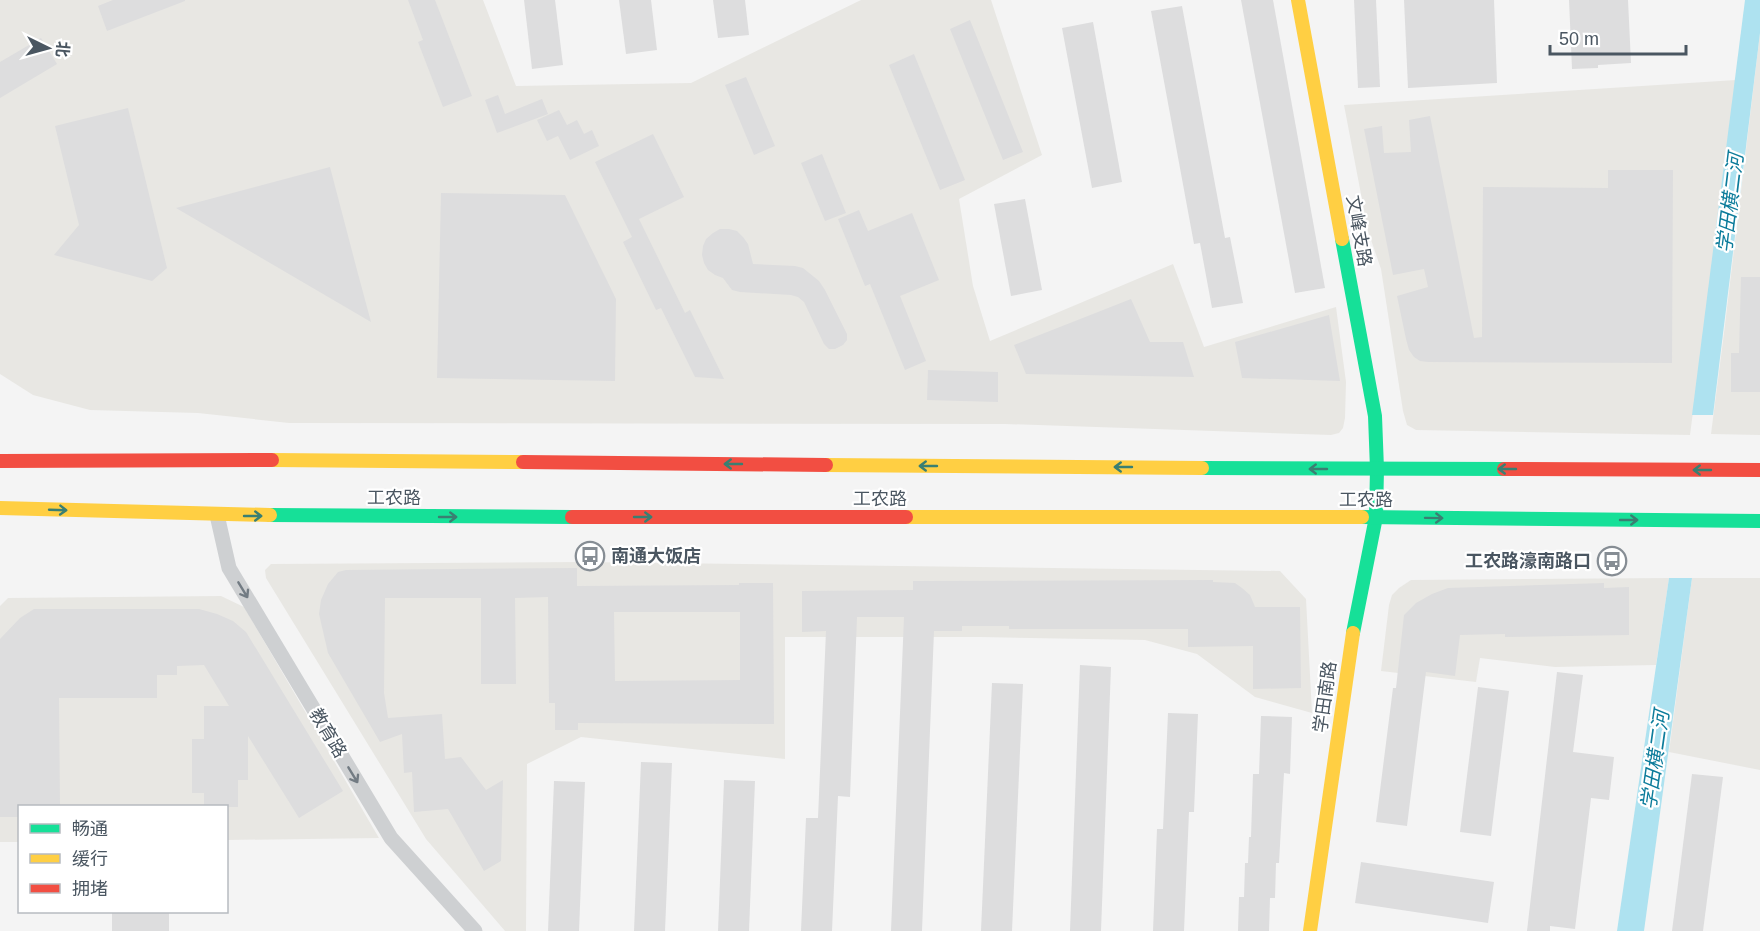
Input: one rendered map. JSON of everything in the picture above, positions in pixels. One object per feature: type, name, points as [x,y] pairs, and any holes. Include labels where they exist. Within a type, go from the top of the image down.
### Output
[{"type":"main road","name":"文峰支路","points":[[1298,0],[1375,416],[1377,469]]},
{"type":"main road","name":"工农路","points":[[0,461],[220,459],[480,463],[1760,470]]},
{"type":"main road","name":"学田南路","points":[[1310,931],[1351,644],[1376,517],[1377,469]]},
{"type":"main road","name":"工农路","points":[[0,508],[217,515],[1760,520]]},
{"type":"street","name":"教育路","points":[[217,515],[229,568],[391,838],[475,931]]},
{"type":"shaded area","points":[[0,0],[483,0],[516,86],[691,83],[861,0],[991,0],[1042,155],[959,199],[973,286],[990,341],[1173,264],[1204,347],[1336,307],[1346,382],[1343,428],[1339,433],[1331,435],[1005,424],[289,423],[198,413],[90,410],[33,395],[0,374]]},
{"type":"shaded area","points":[[1760,33],[1760,435],[1711,434],[1724,333]]},
{"type":"shaded area","points":[[1736,80],[1690,435],[1416,430],[1407,425],[1381,269],[1368,231],[1344,105]]},
{"type":"shaded area","points":[[582,562],[1280,571],[1306,599],[1312,713],[1255,697],[1197,654],[1145,640],[785,637],[785,759],[581,737],[527,764],[526,931],[505,931],[426,839],[266,578],[265,570],[271,564]]},
{"type":"shaded area","points":[[1669,578],[1656,665],[1555,667],[1480,658],[1476,682],[1381,671],[1392,595],[1411,580]]},
{"type":"shaded area","points":[[1692,578],[1760,578],[1760,770],[1669,752]]},
{"type":"shaded area","points":[[221,596],[244,607],[379,838],[228,840],[228,805],[18,805],[18,842],[0,842],[0,606],[8,598]]},
{"type":"water","name":"学田横二河","points":[[1745,0],[1760,0],[1760,33],[1713,415],[1692,415]]},
{"type":"water","name":"学田横二河","points":[[1669,578],[1692,578],[1644,931],[1617,931]]},
{"type":"building","points":[[113,0],[185,1],[107,31],[98,6]]},
{"type":"building","points":[[408,0],[435,0],[472,96],[443,107],[418,42],[423,40]]},
{"type":"building","points":[[524,0],[555,0],[563,65],[532,69]]},
{"type":"building","points":[[619,0],[651,0],[657,50],[626,54]]},
{"type":"building","points":[[713,0],[745,0],[749,35],[718,38]]},
{"type":"building","points":[[1241,0],[1273,0],[1325,288],[1295,293]]},
{"type":"building","points":[[1354,0],[1376,0],[1380,87],[1358,88]]},
{"type":"building","points":[[1404,0],[1494,0],[1497,83],[1408,88]]},
{"type":"building","points":[[1569,0],[1628,0],[1631,63],[1572,69]]},
{"type":"building","points":[[1182,6],[1225,238],[1230,237],[1243,303],[1212,308],[1200,243],[1194,244],[1151,11]]},
{"type":"building","points":[[970,20],[1023,152],[1003,160],[950,29]]},
{"type":"building","points":[[1093,22],[1122,182],[1092,188],[1062,28]]},
{"type":"building","points":[[41,38],[57,64],[0,98],[0,62]]},
{"type":"building","points":[[914,54],[965,180],[940,190],[889,65]]},
{"type":"building","points":[[746,77],[775,146],[754,155],[725,85]]},
{"type":"building","points":[[498,95],[505,114],[542,99],[548,114],[497,133],[485,100]]},
{"type":"building","points":[[128,108],[167,268],[152,281],[54,255],[79,225],[55,126]]},
{"type":"building","points":[[559,110],[567,125],[577,120],[584,134],[592,130],[599,146],[570,160],[558,136],[547,141],[537,120]]},
{"type":"building","points":[[1430,116],[1474,338],[1482,337],[1483,187],[1608,188],[1608,170],[1673,170],[1672,363],[1428,362],[1414,357],[1409,350],[1397,296],[1428,287],[1424,269],[1393,275],[1364,129],[1382,126],[1384,153],[1411,152],[1409,120]]},
{"type":"building","points":[[653,134],[684,197],[639,219],[685,313],[690,310],[724,379],[695,377],[661,308],[656,310],[623,242],[632,237],[595,162]]},
{"type":"building","points":[[822,154],[846,213],[825,221],[801,163]]},
{"type":"building","points":[[330,167],[357,270],[371,322],[176,208]]},
{"type":"building","points":[[441,193],[565,195],[616,299],[615,381],[437,378]]},
{"type":"building","points":[[1025,199],[1042,290],[1011,296],[994,204]]},
{"type":"building","points":[[859,210],[868,231],[912,213],[939,280],[900,296],[926,361],[905,370],[870,284],[865,286],[838,219]]},
{"type":"building","points":[[720,229],[737,231],[743,237],[748,244],[753,264],[803,268],[819,281],[847,334],[847,340],[843,345],[829,349],[824,344],[804,302],[798,297],[732,290],[723,278],[708,270],[702,255],[703,246],[706,239]]},
{"type":"building","points":[[1741,277],[1760,277],[1760,392],[1731,392],[1731,353],[1739,353]]},
{"type":"building","points":[[1131,299],[1150,342],[1183,342],[1194,377],[1026,374],[1014,345]]},
{"type":"building","points":[[1329,315],[1340,381],[1242,378],[1235,342]]},
{"type":"building","points":[[928,370],[998,372],[998,402],[927,400]]},
{"type":"building","points":[[577,568],[577,586],[773,583],[774,724],[578,723],[578,730],[555,730],[555,703],[549,703],[548,597],[515,598],[516,684],[481,684],[481,598],[385,598],[384,693],[388,718],[442,714],[445,759],[461,757],[486,790],[503,780],[501,861],[484,871],[448,809],[414,812],[412,772],[404,773],[402,734],[380,742],[328,653],[319,614],[321,600],[328,584],[338,572],[346,570]],"holes":[[[614,612],[740,612],[740,680],[615,681]]]},
{"type":"building","points":[[1213,580],[1213,582],[1235,583],[1250,595],[1255,607],[1300,607],[1301,688],[1253,689],[1253,646],[1188,647],[1188,629],[1009,629],[1009,626],[962,626],[962,631],[934,631],[922,931],[891,931],[904,617],[857,617],[850,797],[838,796],[832,931],[801,931],[806,818],[818,818],[826,631],[802,632],[802,591],[913,590],[913,581]]},
{"type":"building","points":[[1604,583],[1604,588],[1629,587],[1629,635],[1505,637],[1505,634],[1460,635],[1455,676],[1426,672],[1407,826],[1376,822],[1393,688],[1396,688],[1404,615],[1416,603],[1448,588]]},
{"type":"building","points":[[34,609],[199,609],[233,621],[246,632],[343,791],[299,818],[248,736],[248,780],[238,780],[238,807],[204,805],[204,793],[192,793],[192,739],[204,739],[204,706],[229,706],[204,665],[177,666],[177,675],[157,675],[157,698],[59,698],[60,805],[18,805],[18,817],[0,817],[0,639],[20,618]]},
{"type":"building","points":[[1080,665],[1111,667],[1101,931],[1070,931]]},
{"type":"building","points":[[1557,672],[1583,675],[1573,752],[1614,757],[1609,800],[1591,798],[1575,929],[1550,926],[1550,931],[1527,931]]},
{"type":"building","points":[[992,683],[1023,684],[1012,931],[981,931]]},
{"type":"building","points":[[1478,687],[1509,691],[1491,836],[1460,832]]},
{"type":"building","points":[[1168,713],[1198,714],[1194,812],[1189,812],[1184,931],[1153,931],[1157,829],[1163,829]]},
{"type":"building","points":[[1261,716],[1292,717],[1290,774],[1284,773],[1279,863],[1276,863],[1275,898],[1270,898],[1269,931],[1238,931],[1239,897],[1244,897],[1245,863],[1248,863],[1249,837],[1251,837],[1253,774],[1259,774]]},
{"type":"building","points":[[641,762],[672,763],[665,931],[634,931]]},
{"type":"building","points":[[1692,774],[1723,777],[1703,931],[1672,931]]},
{"type":"building","points":[[724,780],[755,781],[749,931],[718,931]]},
{"type":"building","points":[[554,781],[585,782],[579,931],[548,931]]},
{"type":"building","points":[[1361,862],[1494,882],[1488,923],[1355,903]]},
{"type":"building","points":[[112,913],[169,913],[169,931],[112,931]]},
{"type":"traffic: fast","points":[[1342,239],[1375,416],[1377,469],[1376,517],[1353,633]]},
{"type":"traffic: fast","points":[[1202,468],[1504,469]]},
{"type":"traffic: fast","points":[[270,515],[572,517]]},
{"type":"traffic: fast","points":[[1362,517],[1760,521]]},
{"type":"traffic: slow","points":[[1298,0],[1342,239]]},
{"type":"traffic: slow","points":[[272,460],[523,462]]},
{"type":"traffic: slow","points":[[826,465],[1202,468]]},
{"type":"traffic: slow","points":[[0,508],[270,515]]},
{"type":"traffic: slow","points":[[906,517],[1362,517]]},
{"type":"traffic: slow","points":[[1310,931],[1353,633]]},
{"type":"traffic: jam","points":[[0,461],[272,460]]},
{"type":"traffic: jam","points":[[523,462],[826,465]]},
{"type":"traffic: jam","points":[[1504,469],[1760,470]]},
{"type":"traffic: jam","points":[[572,517],[906,517]]},
{"type":"place","name":"南通大饭店","points":[[590,556]]},
{"type":"place","name":"工农路濠南路口","points":[[1612,561]]}]
